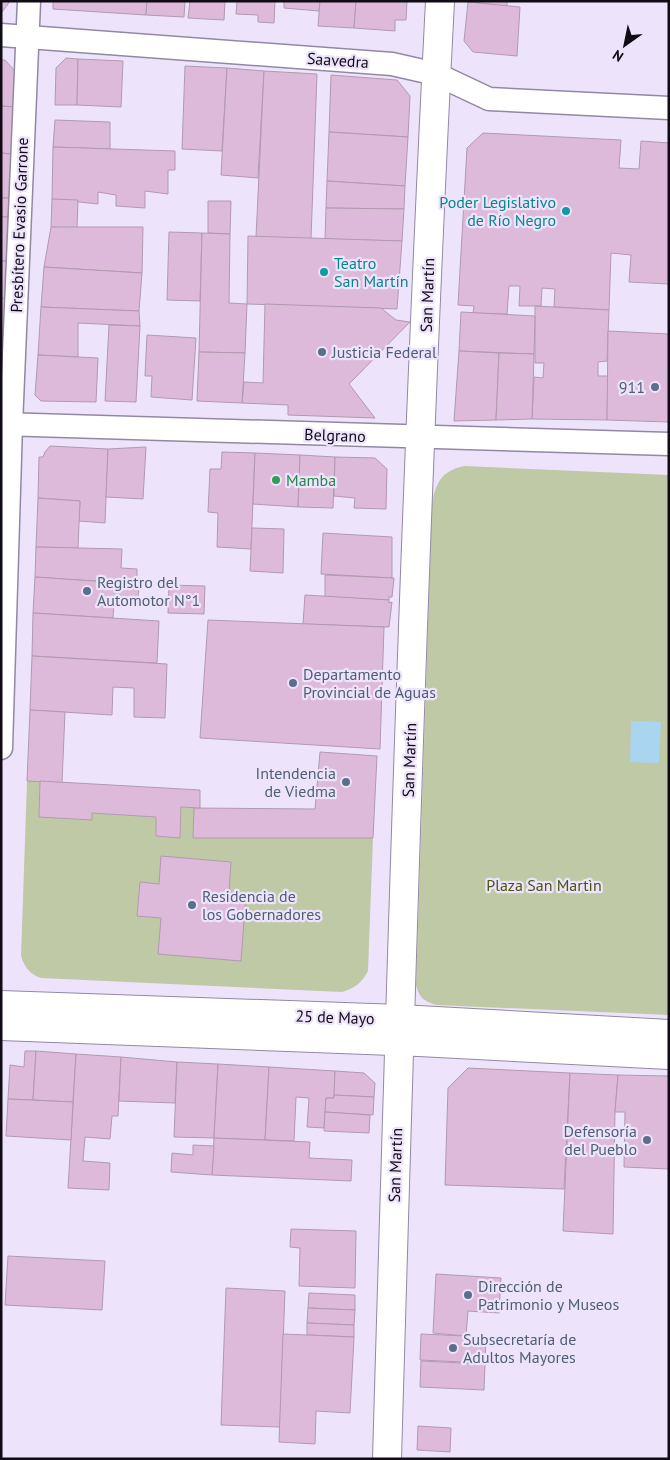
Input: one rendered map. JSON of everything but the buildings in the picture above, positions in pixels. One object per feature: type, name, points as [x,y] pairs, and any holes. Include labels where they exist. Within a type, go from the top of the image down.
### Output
[{"type":"main road","name":"San Martín","points":[[387,1459],[399,1030],[421,437],[440,1]]},
{"type":"main road","name":"25 de Mayo","points":[[1,1005],[399,1030],[669,1055]]},
{"type":"main road","name":"25 de Mayo","points":[[1,1026],[669,1034]]},
{"type":"street","name":"Presbítero Evasio Garrone","points":[[1,748],[6,424],[29,1]]},
{"type":"street","name":"Saavedra","points":[[1,35],[392,64],[436,74],[489,99],[669,108]]},
{"type":"street","name":"Belgrano","points":[[6,424],[669,444]]},
{"type":"green space","name":"Plaza San Martìn","points":[[465,466],[669,475],[669,1015],[436,1005],[423,998],[417,989],[432,503],[438,483],[442,478],[451,470]]},
{"type":"green space","points":[[27,781],[40,781],[39,817],[91,820],[92,813],[156,817],[156,836],[180,838],[181,807],[194,808],[193,838],[373,838],[368,971],[366,975],[351,989],[342,992],[41,978],[34,975],[26,967],[21,956]]},
{"type":"water","points":[[631,721],[661,722],[659,763],[630,762]]},
{"type":"place","name":"Poder Legislativo de Río Negro","points":[[566,211]]},
{"type":"place","name":"Teatro San Martín","points":[[324,272]]},
{"type":"place","name":"Justicia Federal","points":[[322,352]]},
{"type":"place","name":"911","points":[[655,387]]},
{"type":"place","name":"Mamba","points":[[276,480]]},
{"type":"place","name":"Registro del Automotor N°1","points":[[87,591]]},
{"type":"place","name":"Departamento Provincial de Aguas","points":[[293,683]]},
{"type":"place","name":"Intendencia de Viedma","points":[[346,782]]},
{"type":"place","name":"Residencia de los Gobernadores","points":[[192,905]]},
{"type":"place","name":"Defensoría del Pueblo","points":[[647,1140]]},
{"type":"place","name":"Dirección de Patrimonio y Museos","points":[[468,1295]]},
{"type":"place","name":"Subsecretaría de Adultos Mayores","points":[[453,1348]]}]
